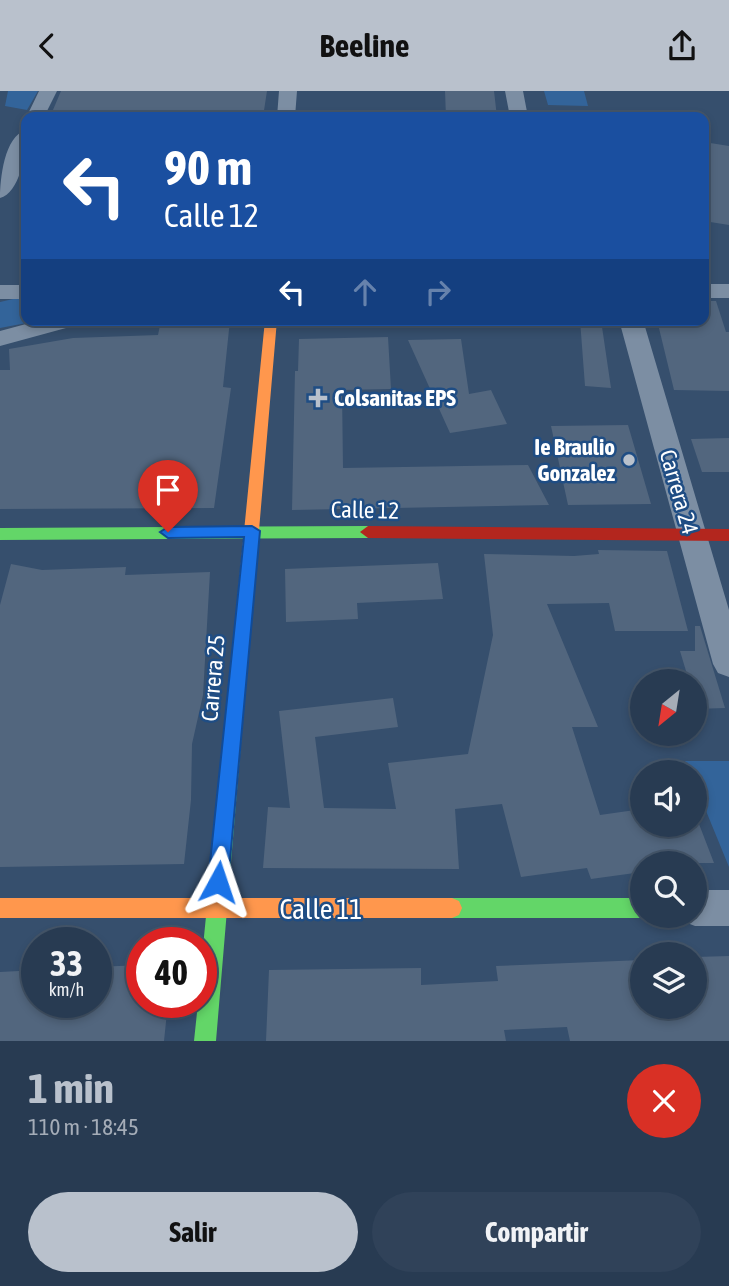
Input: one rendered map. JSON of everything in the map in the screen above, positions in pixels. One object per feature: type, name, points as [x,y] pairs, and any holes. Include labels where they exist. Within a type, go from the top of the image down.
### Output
[{"type":"street","points":[[38,112],[48,91]]},
{"type":"street","points":[[286,112],[288,91]]},
{"type":"street","points":[[513,91],[518,112]]},
{"type":"street","points":[[0,137],[21,137]]},
{"type":"street","points":[[0,192],[21,148]]},
{"type":"street","points":[[709,291],[729,291]]},
{"type":"street","points":[[0,292],[21,292]]},
{"type":"street","points":[[0,339],[47,326]]},
{"type":"street","name":"Carrera 25","points":[[205,1041],[270,326]]},
{"type":"street","name":"Carrera 24","points":[[633,326],[729,664]]},
{"type":"street","name":"Calle 12","points":[[0,534],[252,531],[729,535]]},
{"type":"street","name":"Calle 11","points":[[0,908],[630,908]]},
{"type":"street","points":[[707,908],[729,908]]},
{"type":"shaded area","points":[[8,91],[38,91],[27,110],[5,106]]},
{"type":"shaded area","points":[[544,91],[584,91],[588,106],[548,105]]},
{"type":"shaded area","points":[[21,297],[21,324],[0,328],[0,302]]},
{"type":"shaded area","points":[[707,761],[729,761],[729,867],[707,813]]},
{"type":"building","points":[[61,91],[267,91],[264,112],[52,112]]},
{"type":"building","points":[[445,91],[494,91],[496,112],[446,112]]},
{"type":"building","points":[[709,143],[729,146],[729,225],[709,222]]},
{"type":"building","points":[[709,301],[716,301],[726,332],[729,332],[729,391],[674,390],[658,326],[709,326]]},
{"type":"building","points":[[160,326],[229,326],[223,387],[231,388],[214,508],[0,509],[0,370],[10,370],[9,349],[73,338],[158,335]]},
{"type":"building","points":[[580,326],[602,326],[611,388],[585,386]]},
{"type":"building","points":[[388,337],[391,389],[342,390],[343,468],[528,465],[549,505],[292,510],[295,371],[298,371],[299,339]]},
{"type":"building","points":[[461,339],[469,394],[491,390],[507,424],[450,433],[408,340]]},
{"type":"building","points":[[628,425],[651,504],[568,505],[551,426]]},
{"type":"building","points":[[729,438],[729,472],[702,472],[691,439]]},
{"type":"building","points":[[598,550],[667,551],[688,631],[615,631],[609,603],[547,604],[598,727],[572,727],[600,815],[630,811],[630,837],[704,837],[714,863],[707,863],[707,851],[630,851],[630,874],[591,879],[587,868],[521,877],[502,804],[455,809],[459,869],[263,868],[268,807],[290,808],[279,711],[393,698],[398,727],[315,737],[324,808],[396,809],[388,763],[468,754],[493,635],[484,554],[599,554]]},
{"type":"building","points":[[438,563],[443,599],[357,603],[358,619],[286,622],[285,569]]},
{"type":"building","points":[[11,564],[42,570],[126,567],[125,575],[210,572],[203,695],[192,744],[191,800],[184,864],[0,867],[0,605]]},
{"type":"building","points":[[695,626],[700,626],[725,708],[707,709],[707,669],[685,669],[680,651],[695,651]]},
{"type":"building","points":[[729,956],[729,1041],[570,1041],[567,1027],[504,1030],[506,1041],[266,1041],[269,970],[421,968],[421,985],[498,981],[496,966],[630,960],[630,1019],[707,1019],[707,957]]},
{"type":"building","points":[[112,966],[126,966],[126,1018],[166,1018],[164,1041],[0,1041],[0,972],[21,971],[21,1018],[112,1018]]},
{"type":"traffic: fast","points":[[0,534],[368,532]]},
{"type":"traffic: fast","points":[[205,1041],[244,612]]},
{"type":"traffic: fast","points":[[452,908],[630,908]]},
{"type":"traffic: slow","points":[[244,612],[270,326]]},
{"type":"traffic: slow","points":[[0,908],[452,908]]},
{"type":"traffic: jam","points":[[368,532],[729,535]]},
{"type":"place","name":"Colsanitas EPS","points":[[318,398]]},
{"type":"place","name":"Ie Braulio Gonzalez","points":[[629,460]]},
{"type":"route","points":[[168,532],[252,531],[218,882]]}]
